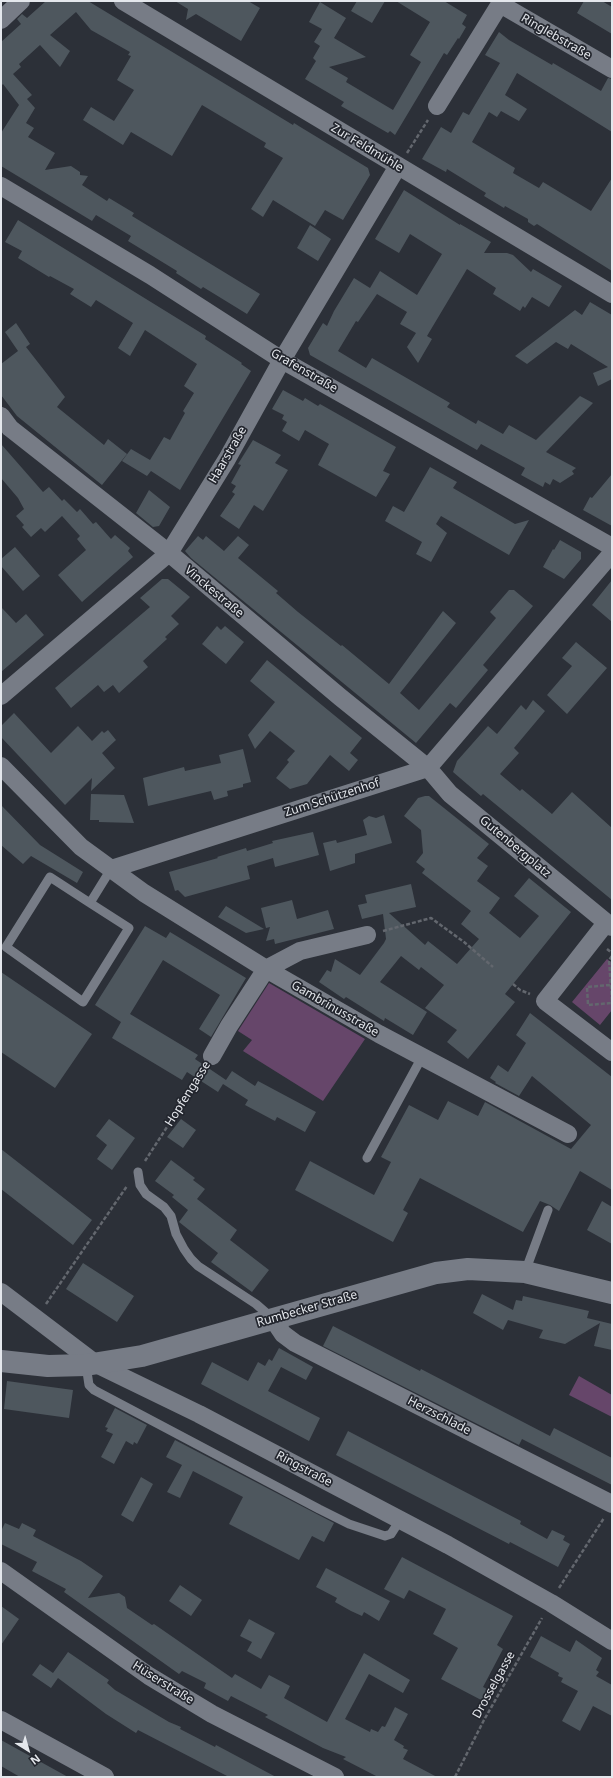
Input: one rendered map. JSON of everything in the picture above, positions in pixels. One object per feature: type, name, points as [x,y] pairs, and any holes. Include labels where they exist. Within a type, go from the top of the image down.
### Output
[{"type":"street","points":[[1,20],[21,1]]},
{"type":"street","name":"Zur Feldmühle","points":[[123,1],[612,294]]},
{"type":"street","name":"Ringlebstraße","points":[[437,106],[500,4],[612,69]]},
{"type":"street","name":"Haarstraße","points":[[1,696],[169,554],[227,459],[282,360],[398,166]]},
{"type":"street","name":"Grafenstraße","points":[[1,186],[150,275],[282,360],[612,547]]},
{"type":"street","name":"Vinckestraße","points":[[1,416],[10,428],[169,554],[340,698],[428,768]]},
{"type":"street","points":[[428,768],[612,553]]},
{"type":"street","points":[[1,766],[81,847],[111,869]]},
{"type":"street","name":"Zum Schützenhof","points":[[111,869],[428,768]]},
{"type":"street","name":"Gutenbergplatz","points":[[428,768],[450,794],[609,925],[545,1001],[612,1052]]},
{"type":"street","name":"Gambrinusstraße","points":[[111,869],[144,893],[266,969],[422,1057],[568,1134]]},
{"type":"street","name":"Hopfengasse","points":[[212,1056],[229,1026],[266,969],[300,951],[367,935]]},
{"type":"street","name":"Rumbecker Straße","points":[[1,1361],[48,1366],[91,1365],[142,1356],[436,1273],[468,1269],[525,1272],[612,1293]]},
{"type":"street","name":"Ringstraße","points":[[1,1292],[91,1365],[199,1414],[400,1520],[551,1603],[612,1641]]},
{"type":"street","name":"Herzschlade","points":[[274,1319],[283,1334],[295,1343],[610,1508]]},
{"type":"street","name":"Hüserstraße","points":[[1,1571],[149,1676],[212,1714],[335,1777]]},
{"type":"street","points":[[1,1720],[105,1777]]},
{"type":"lane","points":[[90,903],[111,869]]},
{"type":"lane","points":[[50,877],[90,903],[129,928],[83,1002],[6,948],[50,877]]},
{"type":"lane","points":[[367,1158],[422,1057]]},
{"type":"lane","points":[[138,1172],[140,1185],[146,1194],[164,1207],[171,1216],[176,1234],[184,1249],[198,1266],[256,1304],[274,1319]]},
{"type":"lane","points":[[525,1272],[548,1210]]},
{"type":"lane","points":[[91,1365],[89,1385],[94,1390],[319,1509],[349,1524],[385,1536],[391,1534],[400,1520]]},
{"type":"path","points":[[398,166],[437,106]]},
{"type":"path","points":[[367,935],[431,918],[464,942],[493,967]]},
{"type":"path","points":[[610,985],[587,986],[588,1005],[612,1002],[609,960],[612,956]]},
{"type":"path","name":"Hopfengasse","points":[[46,1305],[138,1172],[212,1056]]},
{"type":"path","points":[[568,1572],[610,1508]]},
{"type":"path","name":"Drosselgasse","points":[[454,1777],[484,1720],[551,1603]]},
{"type":"shaded area","points":[[607,959],[612,963],[612,1010],[600,1025],[572,1002]]},
{"type":"shaded area","points":[[269,983],[365,1039],[323,1101],[243,1051],[252,1040],[238,1031]]},
{"type":"shaded area","points":[[579,1376],[612,1395],[612,1417],[569,1395]]},
{"type":"building","points":[[46,1],[88,1],[293,125],[294,123],[368,168],[370,175],[343,220],[325,210],[315,226],[273,200],[263,217],[251,209],[283,158],[264,147],[266,143],[202,105],[172,156],[131,132],[123,145],[83,120],[91,107],[114,121],[134,90],[117,80],[131,56],[128,55],[130,52],[91,30],[76,12],[50,35],[70,51],[60,67],[40,45],[19,64],[21,67],[13,74],[32,95],[27,99],[35,108],[26,123],[34,128],[28,137],[55,153],[45,170],[71,166],[80,172],[80,175],[88,176],[82,185],[107,201],[109,198],[134,213],[132,216],[260,294],[247,314],[203,287],[201,289],[176,273],[177,271],[128,241],[131,236],[96,215],[92,221],[1,166],[1,133],[19,105],[3,84],[1,86],[1,42],[21,24],[17,19],[22,14],[27,18]]},
{"type":"building","points":[[175,1],[248,1],[260,8],[241,41],[196,14],[186,20],[188,9]]},
{"type":"building","points":[[357,1],[385,1],[372,23],[351,11]]},
{"type":"building","points":[[396,1],[444,1],[467,15],[462,24],[466,27],[459,39],[458,38],[447,55],[444,53],[395,135],[390,131],[388,133],[341,106],[344,102],[305,79],[316,61],[313,58],[320,46],[314,42],[322,29],[309,22],[320,2],[346,18],[334,38],[366,57],[329,67],[348,78],[346,82],[393,110],[421,62],[410,55],[430,22]]},
{"type":"building","points":[[584,1],[602,1],[612,7],[612,34],[577,13]]},
{"type":"building","points":[[499,32],[509,40],[552,65],[553,63],[601,91],[608,78],[612,79],[612,132],[517,73],[505,95],[527,109],[519,121],[501,111],[497,117],[489,112],[472,142],[515,168],[513,173],[539,188],[543,182],[591,211],[612,178],[612,271],[537,224],[534,226],[528,222],[528,219],[505,206],[504,208],[484,196],[486,193],[447,169],[446,172],[422,159],[441,127],[451,133],[463,112],[469,115],[500,63],[485,55]]},
{"type":"building","points":[[404,190],[460,225],[491,242],[484,253],[507,253],[513,255],[531,272],[533,269],[562,286],[549,307],[532,297],[525,308],[523,306],[520,311],[493,294],[496,288],[467,269],[427,336],[432,339],[418,363],[407,347],[416,333],[400,324],[407,312],[377,294],[358,322],[356,321],[338,351],[366,368],[372,358],[450,403],[447,407],[476,424],[478,420],[503,434],[509,425],[536,440],[580,396],[593,403],[546,452],[576,468],[572,471],[574,474],[560,483],[553,479],[550,485],[545,482],[543,487],[521,475],[525,468],[481,444],[477,450],[310,355],[308,348],[323,323],[327,326],[334,311],[354,278],[370,288],[380,271],[417,295],[442,254],[410,234],[399,253],[375,239]]},
{"type":"building","points":[[18,220],[206,336],[205,339],[242,363],[241,364],[251,371],[180,490],[151,471],[147,476],[122,461],[131,449],[150,460],[164,437],[170,440],[185,413],[183,411],[194,393],[184,386],[197,364],[145,330],[130,356],[118,348],[133,323],[96,300],[91,307],[70,294],[74,289],[50,276],[49,277],[18,258],[22,251],[5,242]]},
{"type":"building","points":[[310,225],[331,239],[318,261],[297,248]]},
{"type":"building","points":[[590,302],[612,315],[612,379],[598,386],[593,373],[608,367],[571,344],[568,349],[556,342],[527,364],[515,356],[575,310],[582,315]]},
{"type":"building","points":[[16,323],[30,344],[26,347],[65,397],[57,407],[104,445],[108,439],[127,454],[102,485],[17,416],[1,395],[1,364],[18,351],[5,332]]},
{"type":"building","points":[[283,390],[303,401],[305,398],[318,406],[320,404],[396,447],[383,471],[390,474],[376,497],[318,465],[329,444],[305,430],[299,441],[282,431],[287,422],[282,419],[284,415],[272,409]]},
{"type":"building","points":[[253,440],[281,455],[275,463],[288,470],[263,511],[254,505],[239,529],[220,516],[235,494],[232,492],[236,486],[231,483],[241,465],[238,464]]},
{"type":"building","points":[[1,444],[43,492],[49,487],[62,501],[64,499],[77,512],[80,509],[93,524],[96,522],[111,539],[115,535],[130,548],[128,551],[133,557],[82,602],[58,575],[86,550],[77,539],[80,536],[62,516],[45,532],[41,528],[31,537],[22,527],[24,525],[16,516],[24,509],[18,498],[1,478]]},
{"type":"building","points":[[430,467],[457,482],[453,488],[515,524],[529,520],[509,555],[441,516],[436,524],[447,533],[431,562],[416,554],[422,542],[385,521],[393,506],[404,512]]},
{"type":"building","points":[[612,474],[612,526],[583,510],[590,497],[592,498]]},
{"type":"building","points":[[149,490],[170,507],[159,526],[153,527],[136,513]]},
{"type":"building","points":[[198,536],[203,540],[206,536],[224,551],[238,536],[249,545],[238,558],[278,591],[276,593],[298,612],[341,646],[342,645],[389,684],[443,611],[456,623],[400,693],[419,710],[496,618],[490,612],[509,590],[514,590],[533,606],[483,665],[488,670],[456,708],[450,703],[416,743],[191,558],[185,551]]},
{"type":"building","points":[[560,540],[581,552],[581,559],[564,579],[543,567]]},
{"type":"building","points":[[15,547],[40,576],[23,591],[1,566],[1,559]]},
{"type":"building","points":[[162,579],[168,579],[190,597],[171,616],[179,624],[165,637],[167,639],[143,661],[148,667],[119,693],[113,685],[104,692],[98,685],[71,708],[55,688],[150,607],[140,598]]},
{"type":"building","points":[[612,580],[612,622],[592,605]]},
{"type":"building","points":[[1,607],[16,623],[26,614],[44,635],[1,672]]},
{"type":"building","points":[[217,626],[221,630],[225,626],[244,642],[226,664],[202,644]]},
{"type":"building","points":[[576,642],[607,668],[567,714],[547,695],[572,666],[562,658]]},
{"type":"building","points":[[267,660],[362,738],[350,753],[358,760],[349,771],[330,755],[307,784],[290,789],[276,778],[289,762],[287,760],[295,751],[270,731],[255,749],[248,735],[275,702],[250,681]]},
{"type":"building","points":[[533,700],[545,711],[514,748],[519,753],[500,774],[520,791],[522,789],[552,814],[572,792],[612,828],[612,900],[483,794],[481,796],[453,772],[457,761],[488,726],[497,734],[521,705],[526,710]]},
{"type":"building","points":[[14,713],[51,753],[78,726],[92,741],[102,731],[104,733],[108,730],[116,740],[102,753],[115,768],[91,791],[92,778],[65,805],[1,737],[1,726]]},
{"type":"building","points":[[243,749],[251,782],[243,784],[243,787],[227,791],[228,796],[214,800],[211,791],[148,806],[143,778],[184,767],[185,771],[221,763],[219,755]]},
{"type":"building","points":[[91,794],[124,795],[134,823],[99,822],[99,820],[90,820]]},
{"type":"building","points":[[429,796],[489,844],[477,858],[488,866],[477,881],[500,898],[489,913],[520,938],[539,916],[514,896],[529,878],[571,912],[505,994],[515,1002],[468,1059],[447,1042],[457,1030],[425,1008],[444,985],[421,967],[419,970],[401,956],[380,982],[427,1012],[413,1035],[385,1018],[384,1021],[346,997],[344,999],[319,982],[327,970],[331,972],[335,959],[360,975],[384,943],[386,939],[383,914],[362,919],[358,905],[367,903],[365,895],[411,884],[416,907],[389,913],[425,945],[428,941],[457,964],[479,939],[461,924],[471,911],[422,873],[425,869],[416,862],[423,853],[421,830],[404,816],[418,798]]},
{"type":"building","points":[[1,805],[40,845],[83,872],[77,883],[31,856],[23,864],[1,845]]},
{"type":"building","points":[[384,815],[392,843],[355,854],[355,863],[330,871],[323,843],[336,840],[337,843],[367,835],[363,820],[369,816],[376,818]]},
{"type":"building","points":[[313,832],[319,855],[275,867],[273,858],[247,866],[250,879],[185,897],[178,890],[175,891],[169,872],[218,858],[217,857],[246,848],[247,851],[273,843],[272,841]]},
{"type":"building","points":[[292,900],[297,919],[328,910],[334,929],[275,944],[274,939],[266,941],[270,927],[266,928],[261,908]]},
{"type":"building","points":[[226,906],[264,929],[246,933],[218,917]]},
{"type":"building","points":[[145,926],[166,938],[170,932],[246,978],[211,1037],[199,1029],[220,995],[163,960],[130,1014],[198,1055],[195,1059],[226,1080],[232,1071],[255,1086],[258,1081],[316,1112],[305,1132],[277,1117],[275,1121],[245,1105],[248,1100],[223,1084],[218,1092],[187,1072],[182,1080],[112,1038],[121,1022],[95,1005]]},
{"type":"building","points":[[1,972],[92,1034],[55,1088],[1,1052]]},
{"type":"building","points":[[530,1013],[612,1077],[612,1190],[580,1171],[559,1211],[540,1201],[523,1232],[420,1178],[403,1210],[408,1213],[393,1242],[295,1190],[310,1161],[374,1195],[391,1162],[381,1157],[409,1105],[438,1120],[448,1101],[478,1116],[485,1102],[571,1149],[591,1125],[532,1076],[519,1096],[495,1083],[496,1082],[490,1078],[498,1065],[508,1072],[526,1043],[516,1035]]},
{"type":"building","points":[[109,1119],[135,1138],[112,1170],[97,1159],[107,1145],[96,1136]]},
{"type":"building","points":[[181,1119],[196,1130],[183,1148],[167,1137]]},
{"type":"building","points":[[1,1149],[92,1220],[73,1245],[1,1189]]},
{"type":"building","points":[[171,1160],[195,1178],[193,1180],[205,1189],[197,1199],[237,1230],[230,1240],[269,1270],[252,1292],[211,1262],[218,1253],[179,1222],[188,1210],[172,1197],[174,1195],[155,1181]]},
{"type":"building","points":[[602,1201],[612,1207],[612,1244],[587,1230]]},
{"type":"building","points":[[83,1263],[134,1296],[117,1322],[66,1289]]},
{"type":"building","points":[[482,1294],[513,1310],[516,1300],[522,1301],[523,1296],[589,1311],[587,1318],[612,1324],[612,1350],[594,1346],[600,1323],[565,1344],[539,1338],[543,1330],[508,1320],[503,1330],[473,1313]]},
{"type":"building","points":[[333,1326],[420,1371],[421,1369],[550,1436],[554,1428],[612,1458],[612,1485],[522,1439],[519,1445],[323,1346]]},
{"type":"building","points":[[279,1348],[313,1367],[306,1380],[281,1367],[268,1391],[320,1418],[309,1441],[201,1384],[212,1362],[248,1381],[258,1362],[265,1366],[269,1359],[272,1361]]},
{"type":"building","points":[[7,1381],[73,1390],[69,1418],[4,1409]]},
{"type":"building","points":[[115,1408],[147,1425],[137,1444],[134,1442],[133,1445],[126,1441],[114,1464],[101,1457],[113,1434],[106,1431],[108,1428],[105,1427]]},
{"type":"building","points":[[348,1431],[521,1521],[520,1524],[547,1539],[552,1530],[565,1536],[563,1540],[570,1544],[558,1567],[510,1542],[509,1544],[336,1455]]},
{"type":"building","points":[[175,1440],[334,1523],[324,1542],[312,1536],[299,1560],[229,1524],[243,1497],[193,1471],[180,1498],[167,1492],[182,1465],[166,1457]]},
{"type":"building","points":[[141,1477],[153,1484],[133,1522],[121,1515]]},
{"type":"building","points":[[5,1523],[19,1529],[22,1523],[36,1530],[33,1536],[81,1561],[103,1576],[88,1598],[119,1593],[125,1597],[127,1608],[152,1625],[154,1624],[232,1678],[235,1674],[261,1689],[269,1675],[290,1686],[284,1698],[327,1722],[364,1653],[410,1680],[403,1693],[369,1674],[345,1719],[370,1732],[371,1729],[378,1732],[382,1726],[385,1727],[395,1707],[408,1714],[394,1740],[404,1746],[403,1748],[408,1750],[403,1759],[437,1777],[378,1777],[343,1759],[346,1757],[323,1748],[265,1717],[268,1715],[231,1696],[228,1701],[204,1688],[206,1683],[182,1671],[179,1674],[64,1592],[66,1589],[32,1571],[37,1562],[1,1544],[1,1531]]},
{"type":"building","points":[[402,1557],[513,1616],[497,1645],[503,1649],[483,1687],[491,1691],[485,1702],[441,1679],[458,1648],[433,1634],[446,1609],[409,1590],[404,1599],[384,1589]]},
{"type":"building","points":[[326,1568],[390,1601],[379,1621],[364,1612],[362,1616],[351,1611],[335,1602],[337,1598],[316,1587]]},
{"type":"building","points":[[180,1585],[202,1600],[191,1616],[169,1601]]},
{"type":"building","points":[[1,1606],[19,1619],[1,1645]]},
{"type":"building","points":[[249,1619],[275,1633],[261,1659],[247,1651],[252,1642],[240,1636]]},
{"type":"building","points":[[541,1636],[570,1652],[576,1640],[602,1658],[596,1670],[599,1672],[596,1676],[612,1685],[612,1716],[593,1706],[580,1731],[562,1721],[578,1691],[561,1682],[563,1678],[558,1676],[559,1673],[530,1657]]},
{"type":"building","points":[[68,1652],[109,1680],[107,1683],[115,1690],[169,1722],[181,1727],[180,1729],[215,1747],[216,1745],[276,1777],[229,1777],[138,1730],[136,1733],[106,1714],[58,1678],[51,1688],[32,1675],[40,1664],[53,1673]]},
{"type":"building","points":[[1,1740],[68,1777],[20,1777],[1,1766]]}]
